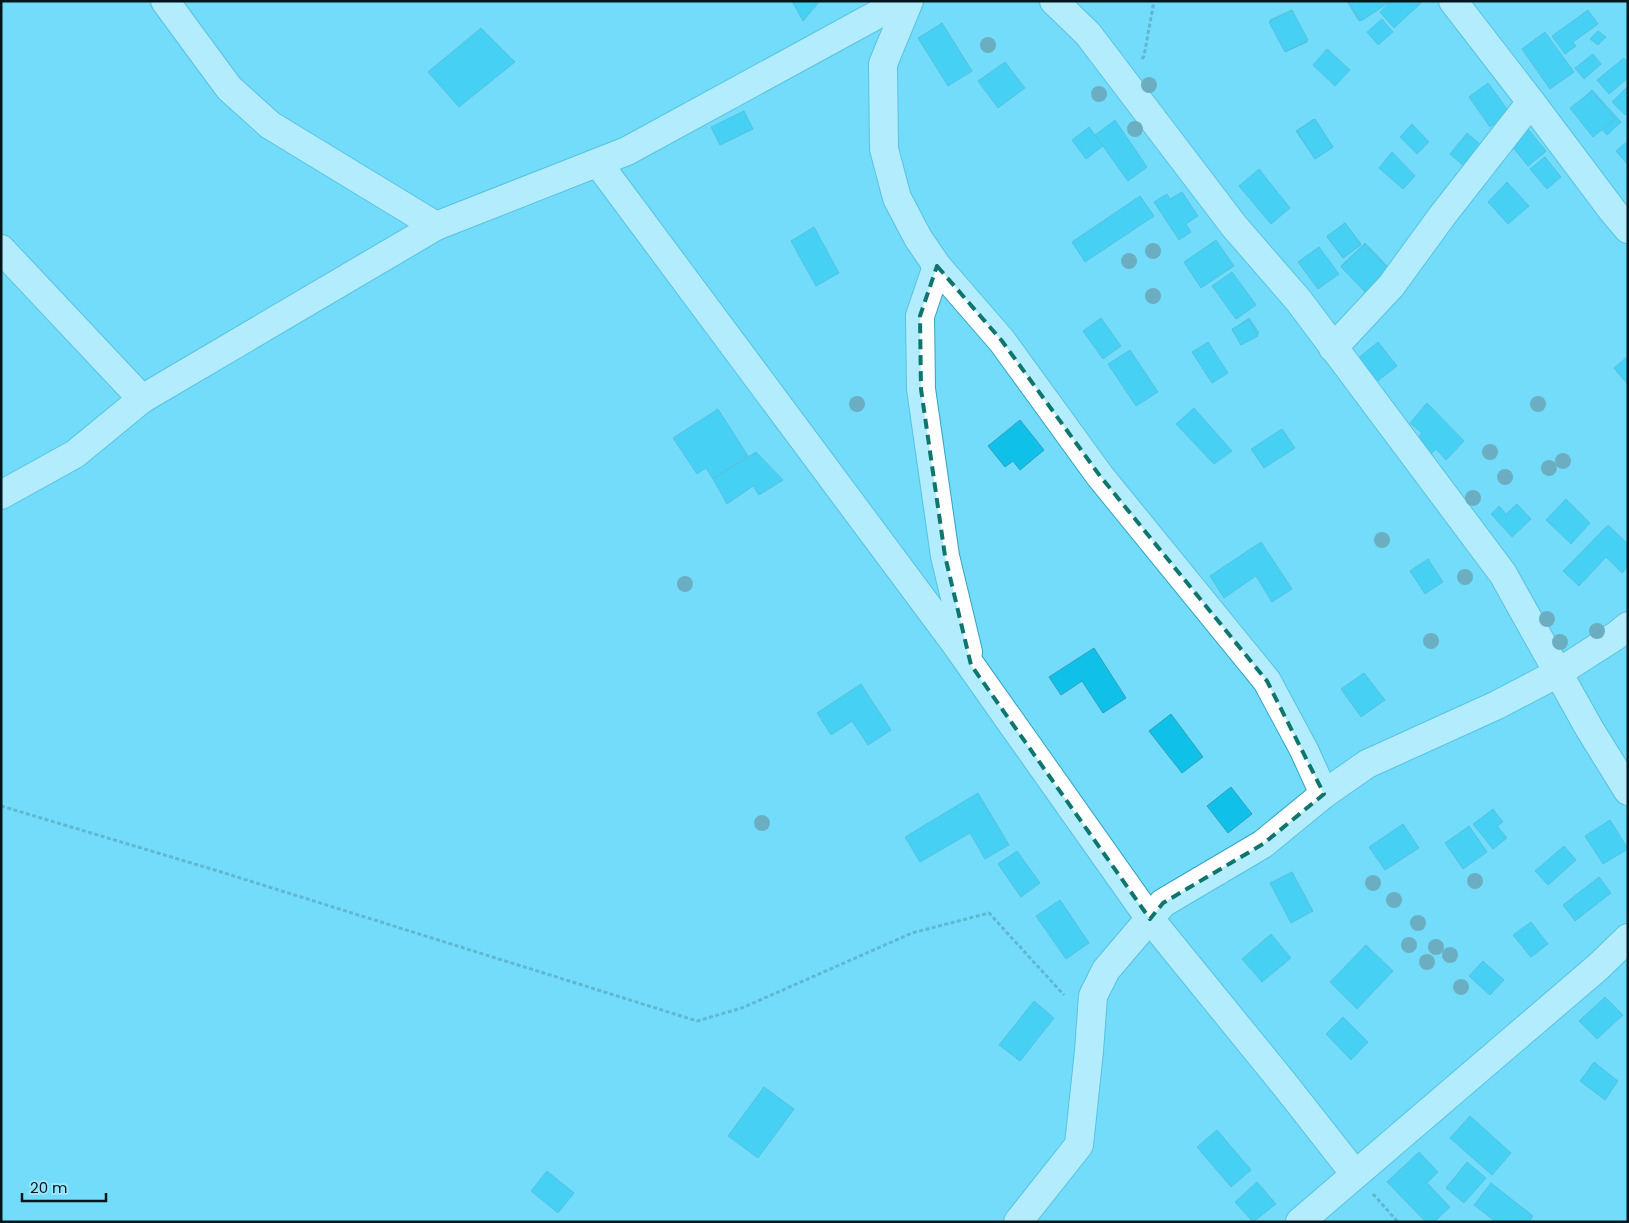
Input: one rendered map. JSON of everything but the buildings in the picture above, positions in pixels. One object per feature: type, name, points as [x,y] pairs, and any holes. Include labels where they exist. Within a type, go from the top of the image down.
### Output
[{"type":"street","points":[[165,1],[229,88],[270,125],[436,226]]},
{"type":"street","points":[[1,495],[75,454],[142,399],[436,226],[627,151],[902,1]]},
{"type":"street","points":[[909,1],[883,64],[884,149],[898,198],[918,238],[937,266],[1002,341],[1100,476],[1267,681],[1304,750],[1324,794]]},
{"type":"street","points":[[1054,1],[1088,34],[1234,226],[1299,301],[1503,574],[1558,673],[1624,776]]},
{"type":"street","points":[[1453,1],[1628,229]]},
{"type":"street","points":[[1334,348],[1391,286],[1531,102]]},
{"type":"street","points":[[598,163],[971,665],[1150,919],[1279,1077],[1355,1174]]},
{"type":"street","points":[[1,249],[142,399]]},
{"type":"street","points":[[937,266],[920,316],[921,389],[945,556],[971,665]]},
{"type":"street","points":[[1018,1222],[1079,1145],[1093,996],[1106,970],[1164,903],[1263,844],[1324,794],[1367,764],[1496,705],[1558,673],[1618,635],[1628,626]]},
{"type":"street","points":[[1300,1222],[1598,966],[1628,938]]},
{"type":"path","points":[[1126,84],[1144,56],[1154,1]]},
{"type":"path","points":[[1,806],[218,871],[697,1021],[742,1008],[912,933],[989,913],[1091,1024]]},
{"type":"path","points":[[1355,1174],[1398,1222]]},
{"type":"highlighted area","points":[[937,266],[1002,341],[1100,476],[1267,681],[1324,794],[1263,844],[1163,903],[1150,919],[971,665],[945,556],[921,389],[920,316]]}]
